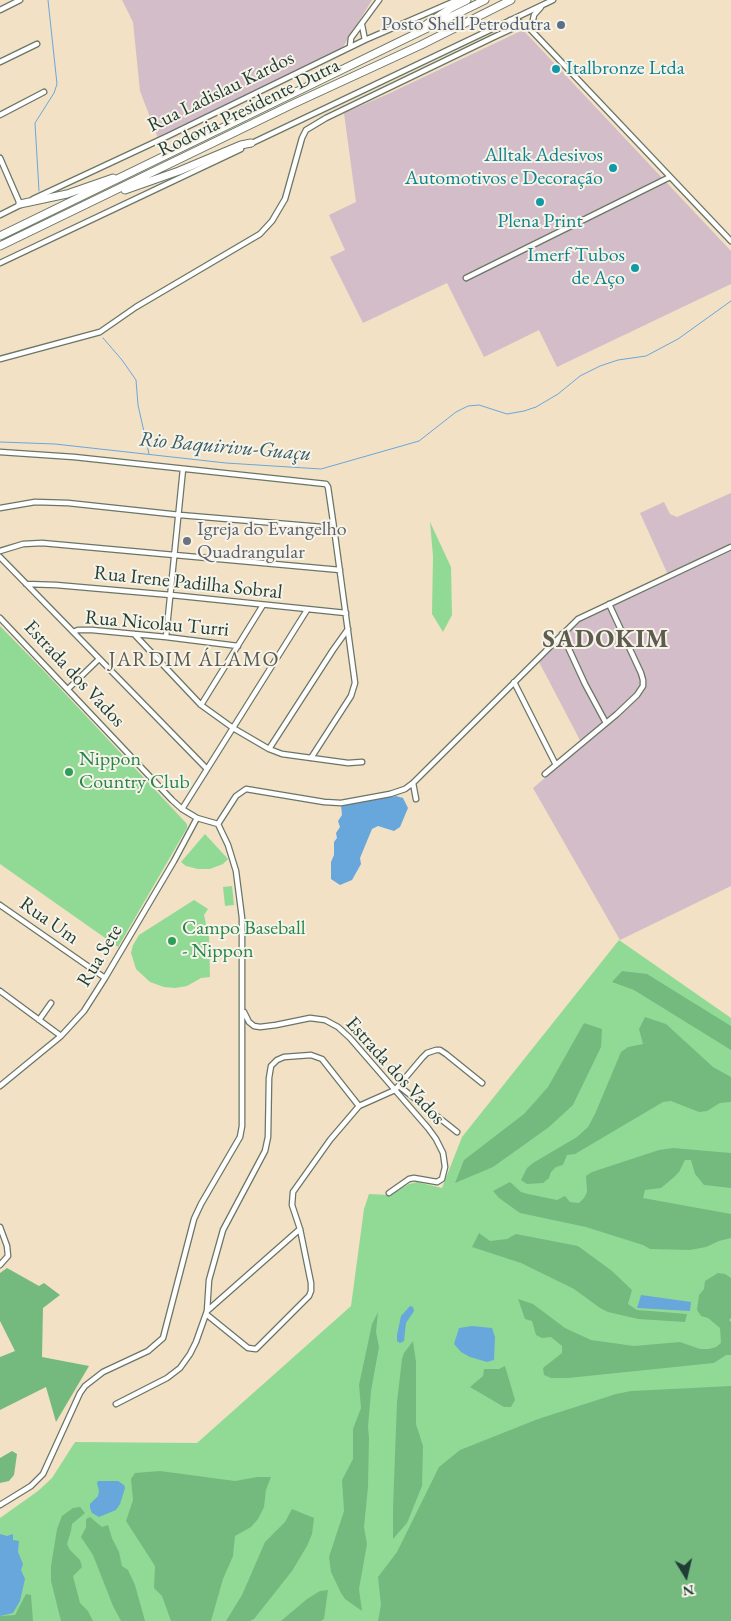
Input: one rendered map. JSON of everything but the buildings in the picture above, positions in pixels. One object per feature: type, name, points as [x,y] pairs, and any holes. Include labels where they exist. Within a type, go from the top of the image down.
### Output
[{"type":"highway","points":[[409,37],[441,14],[468,0]]},
{"type":"highway","name":"Rodovia Presidente Dutra","points":[[0,236],[485,0]]},
{"type":"highway","name":"Rodovia Presidente Dutra","points":[[0,246],[421,45],[511,0]]},
{"type":"highway","points":[[441,14],[454,1]]},
{"type":"highway","points":[[108,194],[180,171],[241,145],[251,144]]},
{"type":"highway","points":[[20,204],[67,194],[135,171]]},
{"type":"street","points":[[0,10],[20,0]]},
{"type":"street","points":[[350,47],[352,38],[379,0]]},
{"type":"street","points":[[0,262],[553,0]]},
{"type":"street","name":"Rua Ladislau Kardos","points":[[0,215],[350,47],[454,1]]},
{"type":"street","points":[[531,30],[534,15],[542,6]]},
{"type":"street","points":[[510,20],[524,25],[531,30],[731,241]]},
{"type":"street","points":[[362,25],[365,40]]},
{"type":"street","points":[[0,359],[100,332],[136,307],[260,234],[272,221],[284,199],[306,130],[326,118],[494,37],[524,25]]},
{"type":"street","points":[[0,62],[37,44]]},
{"type":"street","points":[[0,114],[44,92]]},
{"type":"street","points":[[0,158],[20,204]]},
{"type":"street","points":[[466,278],[670,177]]},
{"type":"street","points":[[0,452],[65,456],[324,483],[328,488],[355,683],[354,689],[311,758]]},
{"type":"street","points":[[166,637],[180,515],[183,469]]},
{"type":"street","points":[[0,508],[36,502],[68,503],[334,528]]},
{"type":"street","points":[[0,551],[34,543],[340,570]]},
{"type":"street","points":[[0,1505],[31,1486],[43,1474],[85,1386],[103,1372],[148,1351],[163,1338],[194,1220],[201,1204],[240,1137],[242,1126],[242,918],[233,859],[218,824],[236,796],[246,789],[341,803],[390,794],[406,789],[578,619],[731,547]]},
{"type":"street","points":[[0,557],[207,769]]},
{"type":"street","name":"Rua Irene Padilha Sobral","points":[[26,584],[171,595],[346,613]]},
{"type":"street","points":[[545,774],[637,695],[644,682],[610,604]]},
{"type":"street","points":[[201,705],[264,605]]},
{"type":"street","points":[[182,809],[308,610]]},
{"type":"street","name":"Estrada dos Vados","points":[[0,618],[182,809],[197,818],[218,824]]},
{"type":"street","points":[[269,749],[348,629]]},
{"type":"street","name":"Rua Nicolau Turri","points":[[73,632],[84,630],[134,634],[238,646]]},
{"type":"street","points":[[134,634],[201,705],[233,728],[269,749],[282,754],[348,763],[362,762]]},
{"type":"street","points":[[562,634],[585,684],[606,723]]},
{"type":"street","points":[[68,689],[99,659]]},
{"type":"street","points":[[514,682],[556,765]]},
{"type":"street","points":[[413,783],[416,799]]},
{"type":"street","name":"Rua Sete","points":[[0,1086],[61,1036],[84,1011],[174,861],[197,818]]},
{"type":"street","name":"Rua Um","points":[[0,905],[105,978]]},
{"type":"street","points":[[0,992],[61,1036]]},
{"type":"street","points":[[39,1020],[51,1003]]},
{"type":"street","name":"Estrada dos Vados","points":[[243,1008],[254,1026],[276,1025],[310,1018],[318,1018],[332,1023],[350,1038],[380,1075],[397,1088],[436,1139],[443,1153],[445,1172],[440,1182],[409,1179],[389,1193]]},
{"type":"street","points":[[206,1312],[248,1348],[256,1349],[308,1296],[311,1291],[309,1272],[300,1229],[292,1206],[293,1192],[330,1140],[359,1106],[397,1088],[427,1053],[436,1050],[446,1054],[482,1083]]},
{"type":"street","points":[[116,1404],[167,1378],[180,1368],[193,1348],[206,1312],[209,1280],[224,1230],[265,1152],[268,1132],[271,1066],[284,1056],[303,1054],[317,1056],[329,1065],[359,1106]]},
{"type":"street","points":[[397,1088],[457,1132]]},
{"type":"street","points":[[0,1227],[7,1246],[8,1256],[0,1265]]},
{"type":"street","points":[[206,1312],[300,1229]]},
{"type":"shaded area","points":[[122,0],[372,0],[341,50],[158,138],[140,91],[133,22]]},
{"type":"shaded area","points":[[523,30],[731,251],[731,284],[557,367],[539,330],[484,357],[447,283],[363,323],[330,257],[345,250],[329,215],[356,202],[344,113]]},
{"type":"shaded area","points":[[731,493],[731,886],[620,940],[533,788],[583,746],[538,660],[578,621],[669,577],[640,513],[664,502],[670,514],[677,517]]},
{"type":"green space","points":[[430,522],[451,567],[452,615],[443,632],[432,614],[433,556]]},
{"type":"green space","name":"Nippon Country Club","points":[[0,626],[187,824],[187,828],[118,947],[0,864]]},
{"type":"green space","points":[[205,834],[228,859],[223,864],[210,869],[186,866],[181,862]]},
{"type":"green space","points":[[232,886],[234,905],[225,906],[223,887]]},
{"type":"green space","name":"Campo Baseball - Nippon","points":[[194,900],[208,909],[204,915],[209,937],[210,977],[201,978],[187,986],[175,988],[164,987],[150,982],[136,969],[131,953],[133,945],[139,935]]},
{"type":"green space","points":[[619,940],[731,1018],[731,1391],[390,1621],[0,1621],[0,1518],[38,1491],[52,1478],[75,1442],[197,1443],[351,1306],[364,1209],[369,1194],[390,1195],[409,1184],[417,1182],[442,1188],[462,1137]]},
{"type":"green space","points":[[622,971],[647,974],[731,1026],[731,1050],[634,990],[612,982]]},
{"type":"green space","points":[[645,1017],[666,1024],[713,1067],[731,1077],[731,1102],[720,1103],[707,1111],[699,1112],[671,1101],[663,1102],[575,1154],[567,1155],[563,1165],[556,1167],[551,1172],[549,1178],[543,1183],[527,1184],[521,1180],[527,1168],[533,1163],[577,1137],[588,1127],[621,1052],[628,1047],[643,1044],[639,1029]]},
{"type":"green space","points":[[584,1023],[602,1029],[601,1047],[573,1105],[549,1127],[493,1167],[455,1183],[464,1160],[524,1114],[548,1087]]},
{"type":"green space","points":[[673,1148],[731,1153],[731,1188],[704,1185],[695,1174],[691,1160],[685,1160],[679,1172],[673,1178],[661,1188],[645,1190],[643,1198],[731,1214],[731,1238],[706,1247],[690,1250],[650,1249],[643,1245],[586,1227],[520,1213],[499,1198],[493,1191],[510,1182],[521,1192],[557,1200],[565,1196],[570,1202],[579,1203],[587,1192],[586,1176],[592,1172],[659,1150]]},
{"type":"green space","points":[[479,1233],[490,1241],[507,1239],[516,1234],[578,1246],[612,1271],[632,1290],[628,1304],[637,1310],[687,1314],[685,1322],[638,1319],[608,1312],[574,1289],[521,1263],[472,1247]]},
{"type":"green space","points":[[7,1268],[39,1286],[44,1283],[60,1295],[43,1308],[42,1357],[89,1366],[56,1422],[46,1387],[0,1410],[0,1357],[15,1351],[0,1321],[0,1273]]},
{"type":"green space","points":[[718,1273],[725,1274],[731,1278],[731,1318],[729,1320],[731,1322],[731,1355],[726,1355],[714,1363],[568,1378],[551,1378],[544,1375],[543,1368],[562,1353],[562,1346],[551,1337],[542,1338],[536,1335],[532,1321],[525,1319],[518,1299],[533,1304],[565,1328],[591,1340],[634,1346],[680,1342],[700,1349],[709,1349],[721,1343],[720,1328],[708,1318],[701,1316],[697,1310],[699,1295],[704,1289],[705,1281]]},
{"type":"green space","points":[[378,1312],[376,1332],[379,1347],[371,1391],[368,1427],[368,1487],[364,1527],[367,1544],[359,1589],[362,1611],[345,1599],[341,1593],[331,1572],[329,1557],[344,1511],[342,1480],[353,1459],[353,1429],[361,1408],[359,1385],[372,1324]]},
{"type":"green space","points":[[413,1341],[416,1362],[416,1424],[423,1446],[422,1486],[407,1523],[393,1539],[397,1402],[402,1359]]},
{"type":"green space","points":[[505,1366],[515,1400],[511,1407],[504,1407],[470,1387],[483,1376],[484,1369],[499,1369]]},
{"type":"green space","points":[[731,1386],[731,1621],[378,1621],[381,1605],[378,1577],[397,1552],[439,1467],[460,1450],[538,1419],[616,1394],[631,1391]]},
{"type":"green space","points":[[12,1451],[17,1454],[14,1475],[9,1481],[0,1483],[0,1458]]},
{"type":"green space","points":[[160,1471],[235,1481],[257,1477],[271,1477],[266,1490],[264,1507],[258,1519],[251,1527],[235,1536],[233,1556],[223,1579],[211,1621],[171,1621],[162,1596],[154,1588],[155,1566],[126,1521],[133,1500],[131,1479],[135,1473]]},
{"type":"green space","points":[[80,1507],[85,1513],[72,1524],[67,1544],[80,1560],[82,1567],[73,1576],[80,1603],[88,1611],[93,1621],[61,1621],[51,1581],[51,1566],[57,1529],[62,1516],[73,1508]]},
{"type":"green space","points":[[292,1509],[314,1518],[312,1534],[307,1546],[292,1571],[254,1619],[250,1621],[226,1621],[242,1595],[265,1542],[285,1522]]},
{"type":"green space","points":[[90,1517],[102,1527],[108,1525],[119,1552],[122,1566],[128,1570],[135,1585],[145,1621],[121,1621],[113,1606],[93,1555],[81,1537],[86,1527],[86,1519]]},
{"type":"green space","points":[[328,1590],[324,1619],[321,1621],[281,1621],[307,1599],[320,1591]]},
{"type":"green space","points":[[26,1594],[31,1595],[33,1621],[0,1621],[0,1616],[15,1615]]},
{"type":"water","points":[[396,796],[403,798],[408,808],[400,827],[394,831],[378,826],[372,829],[360,858],[361,864],[352,880],[340,885],[331,879],[334,842],[340,827],[338,821],[342,815],[341,805]]},
{"type":"water","points":[[641,1295],[691,1302],[690,1311],[637,1308]]},
{"type":"water","points":[[410,1306],[413,1307],[414,1311],[406,1323],[404,1341],[400,1343],[397,1341],[397,1335],[401,1316]]},
{"type":"water","points":[[472,1326],[492,1328],[495,1337],[494,1360],[487,1362],[470,1357],[461,1352],[454,1344],[459,1328]]},
{"type":"water","points":[[98,1481],[118,1481],[125,1488],[116,1510],[99,1517],[92,1513],[90,1508],[90,1504],[98,1496]]},
{"type":"water","points":[[0,1534],[7,1536],[13,1534],[13,1540],[19,1541],[18,1552],[23,1564],[21,1570],[25,1579],[20,1601],[13,1613],[0,1616]]},
{"type":"waterway","points":[[39,191],[35,123],[54,93],[57,84],[48,0]]},
{"type":"waterway","name":"Rio Baquirivu-Guaçu","points":[[0,442],[55,444],[226,463],[321,469],[419,441],[456,412],[468,406],[479,405],[507,414],[536,407],[558,394],[580,376],[600,366],[618,360],[646,356],[678,339],[731,301]]},
{"type":"waterway","points":[[103,338],[136,380],[138,405],[149,454]]},
{"type":"place","name":"Posto Shell Petrodutra","points":[[561,25]]},
{"type":"place","name":"Italbronze Ltda","points":[[556,69]]},
{"type":"place","name":"Alltak Adesivos Automotivos e Decoração","points":[[613,168]]},
{"type":"place","name":"Plena Print","points":[[540,202]]},
{"type":"place","name":"Imerf Tubos de Aço","points":[[635,268]]},
{"type":"place","name":"Igreja do Evangelho Quadrangular","points":[[187,541]]},
{"type":"place","name":"Nippon Country Club","points":[[69,772]]},
{"type":"place","name":"Campo Baseball - Nippon","points":[[172,941]]},
{"type":"district","name":"SADOKIM","points":[[606,640]]},
{"type":"district","name":"JARDIM ÁLAMO","points":[[194,660]]}]
